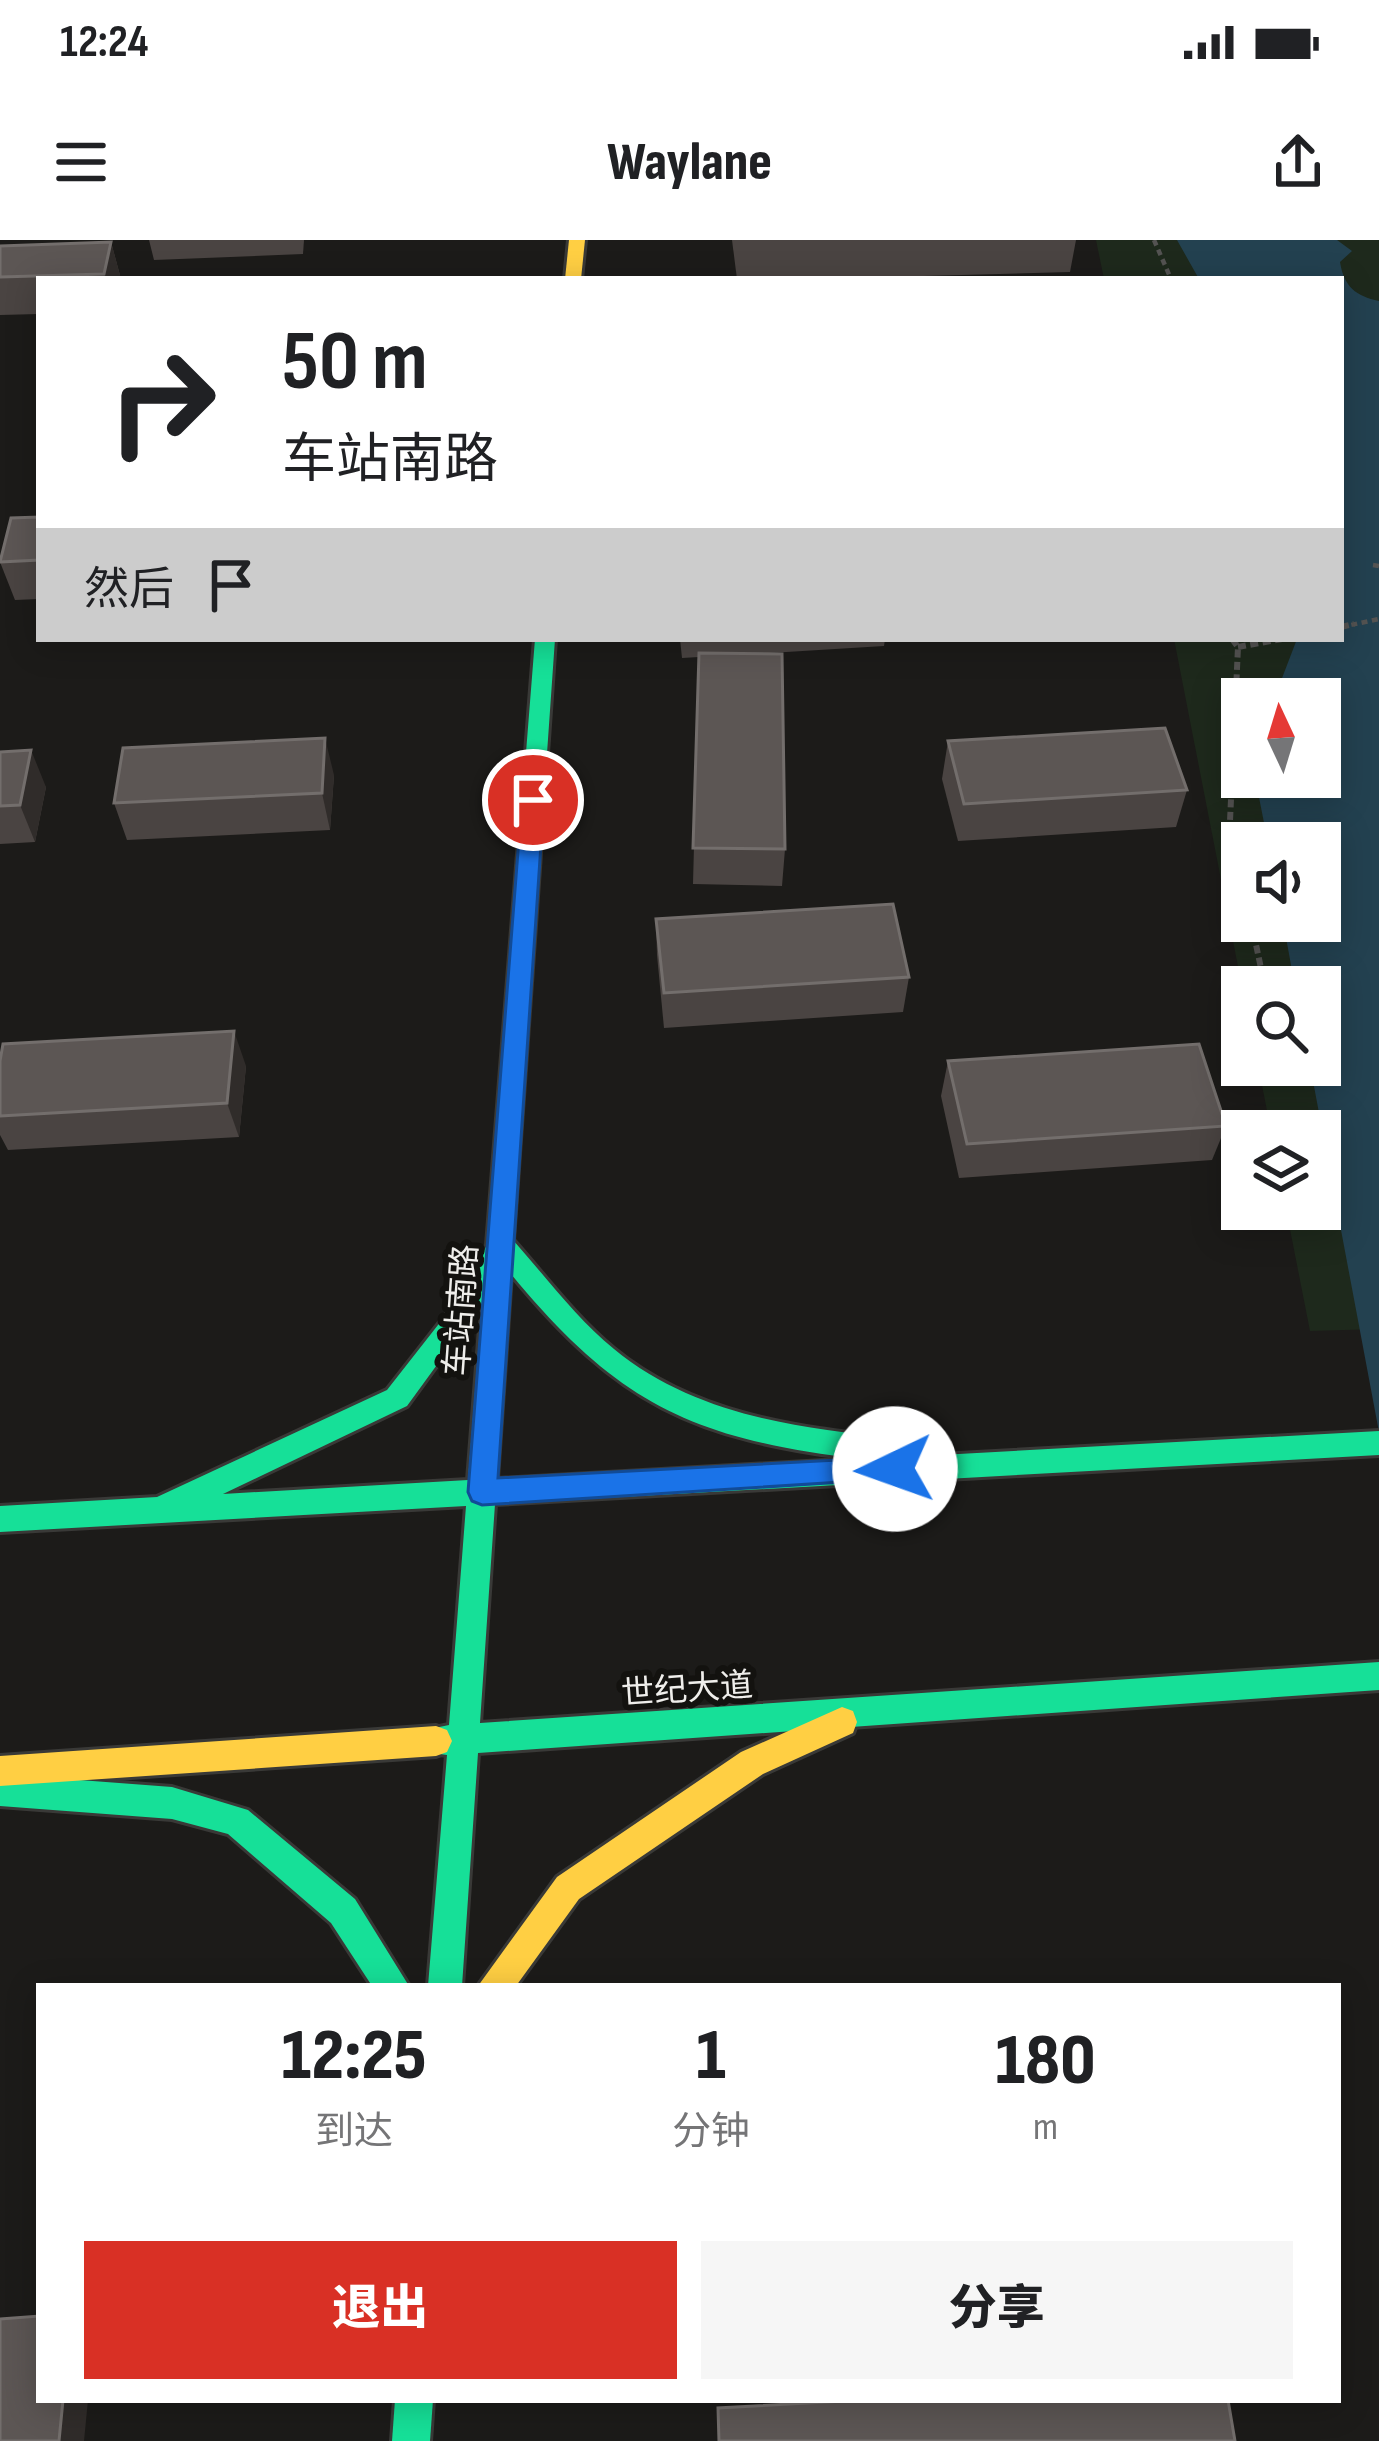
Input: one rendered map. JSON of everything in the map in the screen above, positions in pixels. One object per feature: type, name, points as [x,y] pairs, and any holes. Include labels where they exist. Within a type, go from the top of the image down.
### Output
[{"type":"street","points":[[573,276],[577,240]]},
{"type":"street","name":"车站南路","points":[[445,1983],[545,642]]},
{"type":"street","points":[[159,1510],[398,1398],[465,1310],[501,1244],[618,1370],[703,1414],[800,1442],[1032,1462]]},
{"type":"street","points":[[0,1520],[1367,1444]]},
{"type":"street","name":"世纪大道","points":[[0,1771],[1379,1676]]},
{"type":"street","points":[[497,1983],[568,1888],[752,1763],[864,1711]]},
{"type":"street","points":[[0,1790],[172,1803],[237,1821],[343,1911],[390,1983]]},
{"type":"street","points":[[411,2441],[414,2403]]},
{"type":"path","points":[[1154,240],[1170,276]]},
{"type":"path","points":[[1344,626],[1379,619]]},
{"type":"path","points":[[1230,822],[1235,643]]},
{"type":"green space","points":[[1096,240],[1379,240],[1379,1329],[1310,1331],[1290,1230],[1341,1230],[1341,1110],[1267,1110],[1262,1086],[1341,1086],[1341,966],[1238,966],[1233,942],[1341,942],[1341,822],[1221,822],[1221,880],[1175,642],[1344,642],[1344,276],[1103,276]]},
{"type":"water","points":[[1177,240],[1337,240],[1352,251],[1340,262],[1348,284],[1379,301],[1379,1432],[1341,1230],[1341,1110],[1318,1110],[1314,1086],[1341,1086],[1341,966],[1291,966],[1287,942],[1341,942],[1341,822],[1264,822],[1259,798],[1341,798],[1341,678],[1282,678],[1296,642],[1344,642],[1344,276],[1197,276]]},
{"type":"building","points":[[111,242],[104,274],[0,277],[0,246]]},
{"type":"building","points":[[36,517],[36,560],[0,562],[11,518]]},
{"type":"building","points":[[699,653],[782,654],[785,849],[693,848]]},
{"type":"building","points":[[1165,728],[1187,790],[964,804],[948,741]]},
{"type":"building","points":[[325,738],[322,793],[114,803],[123,748]]},
{"type":"building","points":[[31,750],[20,805],[0,806],[0,752]]},
{"type":"building","points":[[893,904],[909,977],[664,993],[656,919]]},
{"type":"building","points":[[234,1031],[227,1103],[0,1116],[3,1044]]},
{"type":"building","points":[[1199,1044],[1221,1111],[1221,1126],[967,1144],[948,1061]]},
{"type":"building","points":[[36,2316],[36,2403],[63,2403],[59,2441],[0,2441],[0,2319]]},
{"type":"building","points":[[809,2403],[1229,2403],[1235,2441],[719,2441],[718,2408]]},
{"type":"traffic: fast","points":[[445,1983],[545,642]]},
{"type":"traffic: fast","points":[[164,1508],[397,1398],[465,1310],[501,1244],[592,1347],[671,1400],[780,1435],[893,1450]]},
{"type":"traffic: fast","points":[[0,1519],[1379,1443]]},
{"type":"traffic: fast","points":[[436,1741],[1379,1676]]},
{"type":"traffic: fast","points":[[0,1790],[172,1803],[237,1821],[343,1911],[390,1983]]},
{"type":"traffic: fast","points":[[411,2441],[414,2403]]},
{"type":"traffic: slow","points":[[573,276],[577,240]]},
{"type":"traffic: slow","points":[[497,1983],[568,1888],[752,1763],[842,1722]]},
{"type":"traffic: slow","points":[[0,1771],[436,1741]]},
{"type":"route","points":[[533,800],[482,1492],[895,1469]]}]
